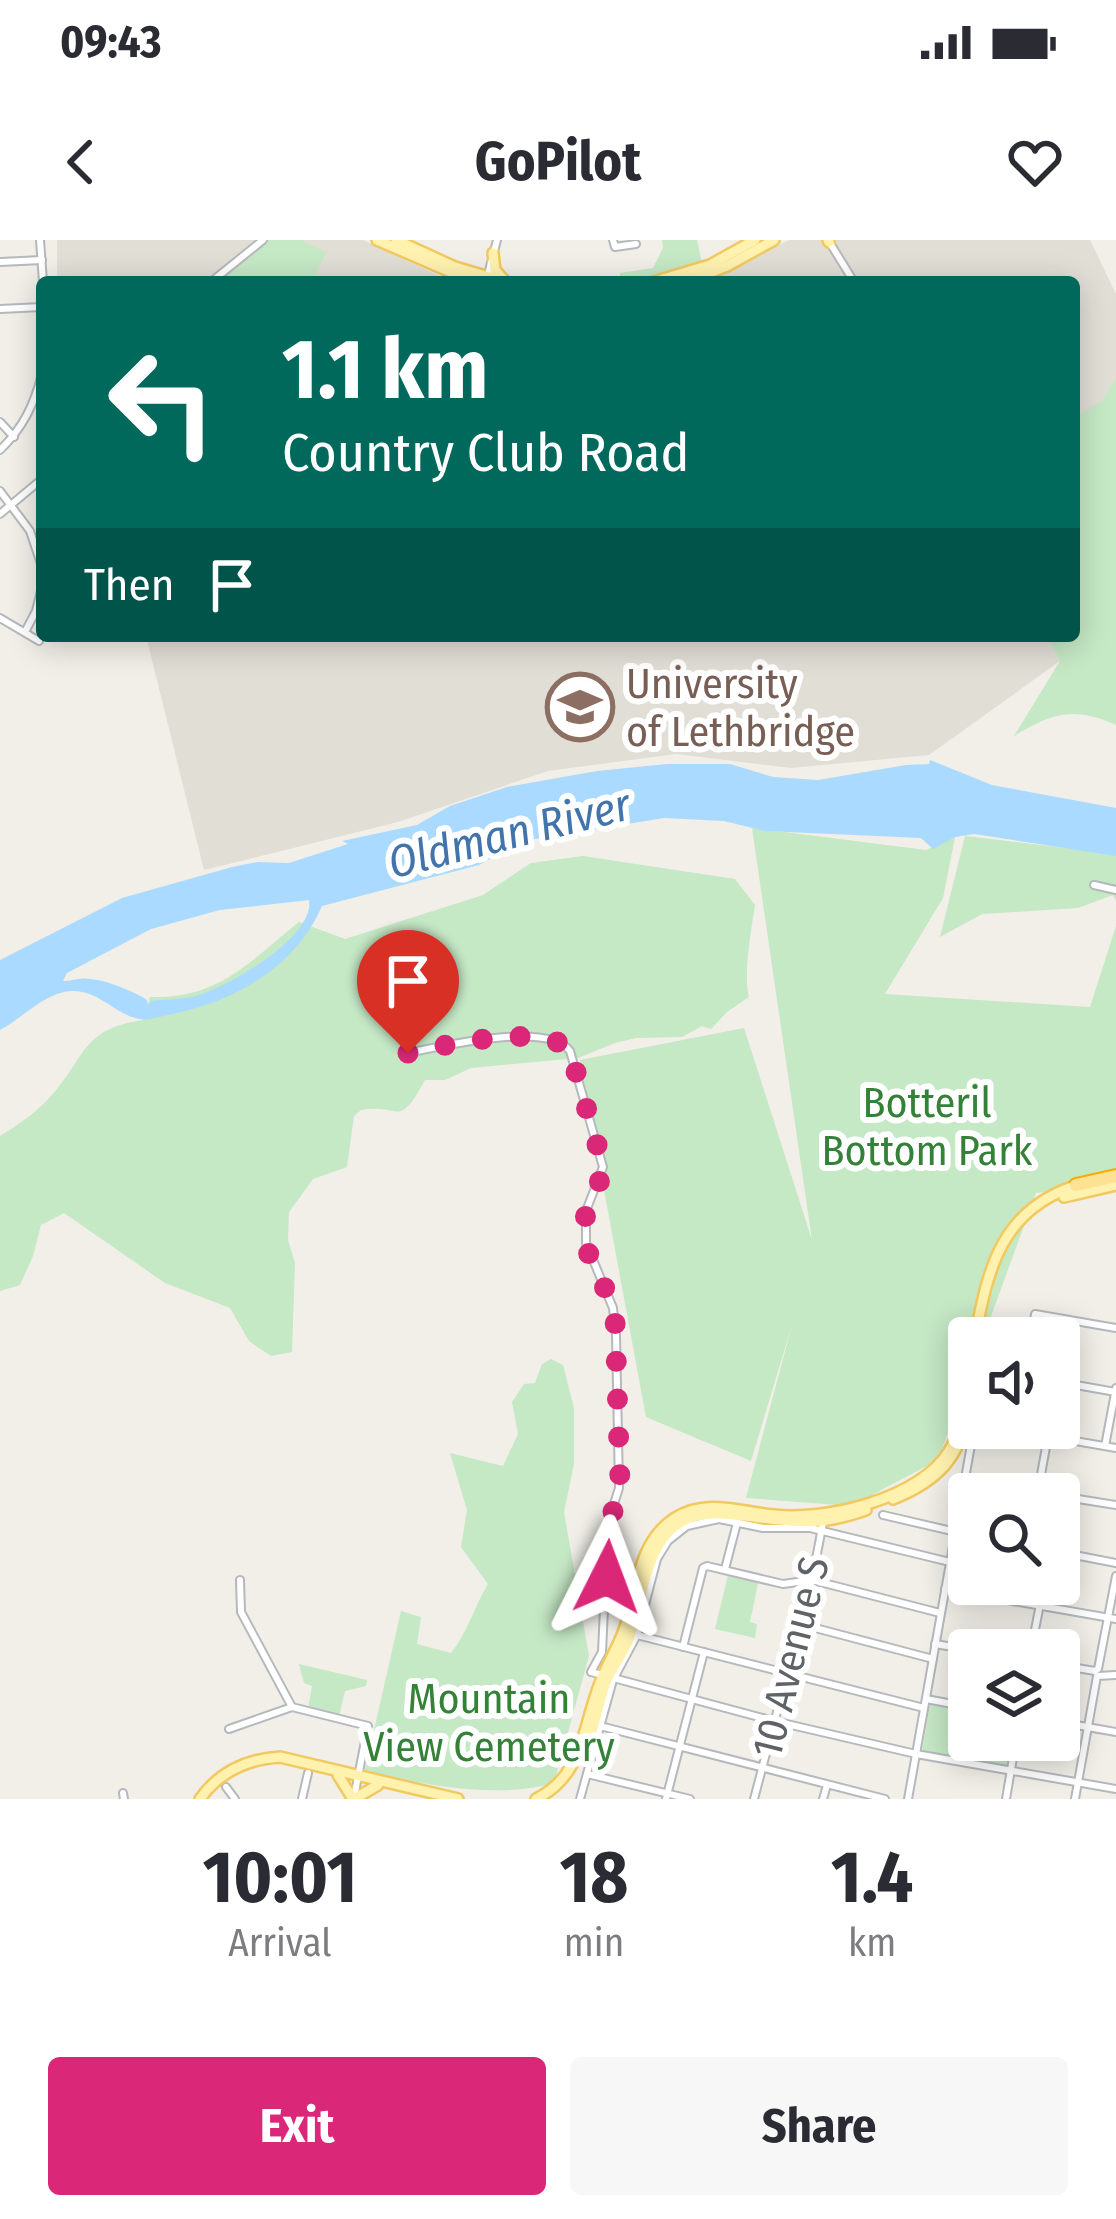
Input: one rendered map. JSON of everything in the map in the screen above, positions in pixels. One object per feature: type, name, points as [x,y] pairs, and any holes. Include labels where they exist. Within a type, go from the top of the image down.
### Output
[{"type":"highway","points":[[1076,1185],[1116,1180]]},
{"type":"main road","points":[[377,240],[457,276]]},
{"type":"main road","points":[[397,240],[477,276]]},
{"type":"main road","points":[[686,276],[755,240]]},
{"type":"main road","points":[[691,276],[728,266],[772,241]]},
{"type":"main road","points":[[493,253],[499,276]]},
{"type":"main road","points":[[446,272],[466,276]]},
{"type":"main road","points":[[983,1317],[995,1269],[1023,1225],[1063,1197],[1116,1180]]},
{"type":"main road","points":[[982,1317],[995,1252],[1028,1213],[1076,1185]]},
{"type":"main road","points":[[823,1522],[936,1467],[948,1446]]},
{"type":"main road","points":[[547,1799],[569,1782],[583,1760],[647,1548],[669,1522],[707,1507],[823,1522],[929,1483],[958,1449]]},
{"type":"main road","points":[[536,1799],[571,1771],[608,1678]]},
{"type":"main road","points":[[203,1799],[230,1771],[272,1757],[302,1760],[434,1799]]},
{"type":"main road","points":[[203,1799],[235,1774],[285,1763],[458,1799]]},
{"type":"main road","points":[[338,1774],[353,1799],[378,1785]]},
{"type":"street","points":[[40,240],[43,276]]},
{"type":"street","points":[[218,276],[263,240]]},
{"type":"street","points":[[487,276],[497,240]]},
{"type":"street","points":[[613,240],[615,247],[636,244]]},
{"type":"street","points":[[829,240],[850,276]]},
{"type":"street","points":[[0,262],[42,260]]},
{"type":"street","points":[[0,309],[36,308]]},
{"type":"street","points":[[0,450],[14,436],[36,395]]},
{"type":"street","points":[[0,422],[14,436]]},
{"type":"street","points":[[0,514],[36,484]]},
{"type":"street","points":[[0,491],[36,543]]},
{"type":"street","points":[[25,632],[36,611]]},
{"type":"street","points":[[0,618],[36,639]]},
{"type":"street","points":[[1094,884],[1116,890]]},
{"type":"street","points":[[408,1053],[518,1037],[555,1040],[570,1051],[602,1162],[601,1178],[586,1211],[586,1243],[591,1264],[610,1298],[616,1336],[620,1488],[608,1523],[603,1644],[591,1672],[916,1754],[1116,1789]]},
{"type":"street","points":[[1080,1322],[1116,1328]]},
{"type":"street","points":[[1080,1385],[1116,1391],[1105,1446]]},
{"type":"street","points":[[1080,1442],[1116,1448]]},
{"type":"street","points":[[1080,1500],[1116,1505]]},
{"type":"street","points":[[883,1515],[948,1530]]},
{"type":"street","points":[[580,1799],[608,1678],[637,1635],[657,1559],[668,1541],[695,1523],[719,1519],[823,1522],[948,1561]]},
{"type":"street","name":"10 Avenue S","points":[[754,1799],[823,1522]]},
{"type":"street","points":[[725,1569],[737,1523]]},
{"type":"street","points":[[1080,1556],[1116,1563]]},
{"type":"street","points":[[682,1647],[703,1568],[783,1584],[812,1580],[941,1613]]},
{"type":"street","points":[[908,1799],[948,1573]]},
{"type":"street","points":[[1075,1799],[1112,1619],[1116,1576]]},
{"type":"street","points":[[240,1580],[242,1612],[292,1708]]},
{"type":"street","points":[[945,1589],[1112,1619]]},
{"type":"street","points":[[1035,1629],[1039,1606]]},
{"type":"street","points":[[800,1624],[933,1659]]},
{"type":"street","points":[[637,1635],[787,1673],[948,1706]]},
{"type":"street","points":[[935,1644],[948,1646]]},
{"type":"street","points":[[667,1796],[704,1652]]},
{"type":"street","points":[[1080,1669],[1116,1675]]},
{"type":"street","points":[[229,1729],[292,1708],[369,1726],[353,1799]]},
{"type":"street","points":[[600,1726],[885,1799]]},
{"type":"street","points":[[1080,1726],[1116,1732]]},
{"type":"street","points":[[1006,1799],[1012,1761]]},
{"type":"street","points":[[302,1799],[308,1773]]},
{"type":"street","points":[[586,1774],[690,1799]]},
{"type":"street","points":[[823,1799],[827,1785]]},
{"type":"street","points":[[226,1787],[235,1799]]},
{"type":"shaded area","points":[[57,240],[363,240],[439,276],[57,276]]},
{"type":"shaded area","points":[[790,240],[1090,240],[1116,294],[1116,431],[1080,579],[1080,276],[711,276]]},
{"type":"shaded area","name":"University of Lethbridge","points":[[147,642],[1065,642],[1060,661],[929,755],[791,768],[676,754],[548,771],[398,822],[204,870]]},
{"type":"green space","points":[[263,240],[301,240],[326,252],[315,276],[226,276]]},
{"type":"green space","points":[[662,240],[697,240],[703,267],[673,276],[620,276],[653,268]]},
{"type":"green space","points":[[1116,378],[1116,725],[1088,715],[1064,715],[1014,736],[1060,661],[1051,642],[1080,642],[1080,414],[1103,400]]},
{"type":"green space","name":"Botteril Bottom Park","points":[[752,828],[926,850],[955,837],[943,898],[885,994],[1090,1007],[1116,926],[1116,1184],[1036,1193],[991,1317],[948,1317],[948,1433],[938,1460],[851,1506],[746,1498],[792,1325],[751,1461],[646,1417],[580,1060],[744,1028],[812,1240]]},
{"type":"green space","points":[[965,836],[1116,854],[1116,901],[1113,895],[1078,908],[982,914],[940,937]]},
{"type":"green space","points":[[583,856],[735,879],[755,905],[747,964],[749,997],[711,1029],[702,1026],[682,1037],[636,1038],[578,1058],[471,1068],[445,1080],[425,1080],[409,1105],[398,1112],[361,1110],[354,1116],[347,1167],[313,1179],[289,1212],[288,1240],[295,1263],[292,1352],[271,1356],[249,1341],[230,1308],[165,1283],[64,1213],[41,1225],[20,1285],[0,1291],[0,1136],[47,1101],[97,1037],[143,1020],[150,997],[214,985],[299,922],[345,939],[483,895],[531,863]]},
{"type":"green space","name":"Mountain View Cemetery","points":[[551,1359],[563,1365],[574,1408],[574,1464],[564,1512],[589,1656],[554,1783],[509,1790],[461,1789],[365,1770],[401,1611],[421,1617],[417,1644],[451,1653],[488,1584],[461,1547],[467,1510],[450,1453],[503,1466],[518,1434],[512,1402],[524,1384],[535,1383],[542,1364]]},
{"type":"green space","points":[[728,1575],[758,1583],[750,1622],[757,1624],[755,1638],[715,1629]]},
{"type":"green space","points":[[299,1664],[367,1680],[366,1686],[345,1691],[339,1716],[308,1709],[312,1686],[304,1683]]},
{"type":"green space","points":[[930,1704],[948,1707],[948,1756],[922,1752]]},
{"type":"green space","points":[[974,1761],[1010,1761],[1009,1767]]},
{"type":"water","name":"Oldman River","points":[[930,760],[992,785],[1116,808],[1116,856],[974,834],[955,837],[933,849],[921,838],[765,831],[724,821],[664,818],[523,841],[479,865],[322,906],[298,945],[265,976],[203,1006],[139,1019],[90,994],[62,992],[0,1030],[0,960],[122,898],[232,867],[289,863],[348,844],[342,841],[417,825],[450,806],[507,787],[667,764],[730,764],[773,777],[818,780],[929,764]],"holes":[[[309,900],[299,929],[269,957],[199,995],[151,1001],[148,1006],[147,1000],[105,982],[63,981],[67,973],[151,929],[220,910]]]},
{"type":"place","name":"University of Lethbridge","points":[[580,707]]},
{"type":"route","points":[[408,1053],[518,1037],[555,1040],[570,1051],[602,1162],[601,1178],[586,1211],[586,1243],[615,1318],[620,1482],[608,1523],[607,1577]]}]
